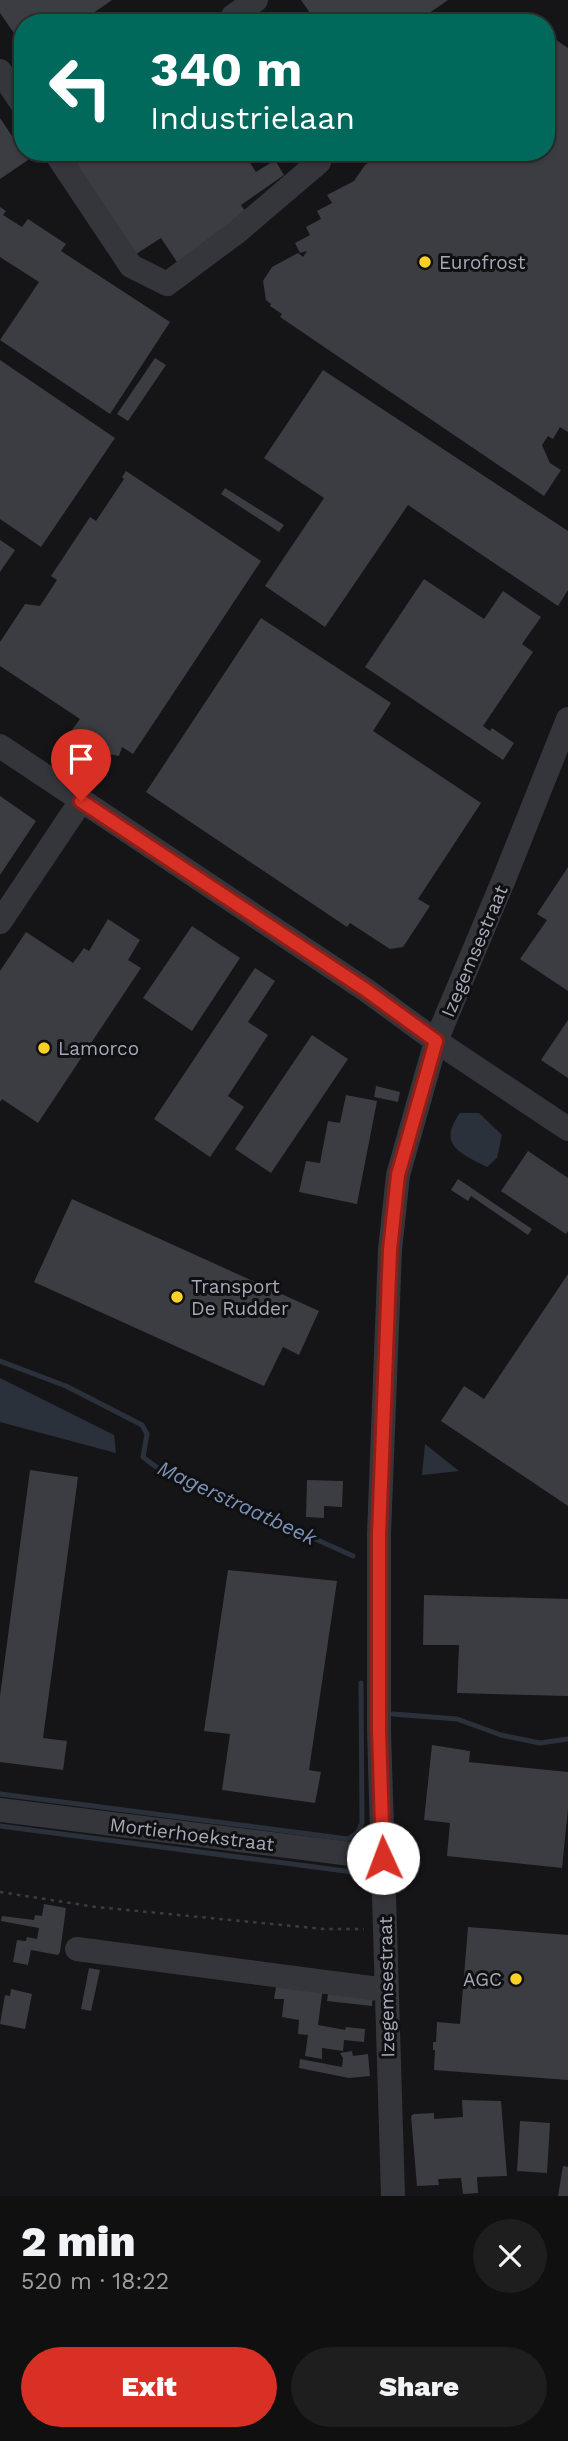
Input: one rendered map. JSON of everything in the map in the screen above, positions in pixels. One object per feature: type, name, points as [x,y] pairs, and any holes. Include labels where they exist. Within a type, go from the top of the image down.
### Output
[{"type":"street","points":[[231,13],[256,0]]},
{"type":"street","points":[[0,71],[14,92]]},
{"type":"street","points":[[61,161],[131,266],[167,284],[237,232],[318,161]]},
{"type":"street","name":"Izegemsestraat","points":[[393,2196],[379,1730],[379,1534],[390,1250],[398,1175],[436,1041],[568,719]]},
{"type":"street","points":[[0,746],[366,990],[436,1041],[568,1129]]},
{"type":"street","points":[[0,922],[81,801]]},
{"type":"street","name":"Mortierhoekstraat","points":[[0,1810],[383,1858]]},
{"type":"street","points":[[77,1949],[386,1990]]},
{"type":"path","points":[[0,1892],[96,1907],[324,1929],[385,1929]]},
{"type":"shaded area","points":[[460,1113],[479,1113],[502,1135],[497,1158],[487,1167],[461,1152],[451,1140],[453,1124]]},
{"type":"shaded area","points":[[0,1378],[114,1435],[116,1453],[0,1422]]},
{"type":"shaded area","points":[[425,1444],[459,1471],[422,1475]]},
{"type":"building","points":[[0,0],[112,0],[92,14],[14,14],[14,33],[0,13]]},
{"type":"building","points":[[301,0],[448,0],[428,14],[311,14]]},
{"type":"building","name":"Eurofrost","points":[[555,39],[568,48],[568,432],[560,427],[553,439],[548,436],[542,445],[550,463],[561,470],[544,496],[280,317],[282,314],[266,300],[263,281],[272,267],[298,253],[303,257],[307,251],[300,253],[295,243],[310,235],[306,227],[321,219],[317,211],[332,203],[327,195],[354,181],[371,161],[555,161]]},
{"type":"building","points":[[0,118],[14,139],[14,161],[27,161],[0,179]]},
{"type":"building","points":[[72,161],[249,161],[256,172],[276,161],[284,175],[241,205],[247,214],[177,262],[161,238],[136,254]]},
{"type":"building","points":[[0,207],[6,211],[3,215],[22,227],[28,219],[66,244],[61,251],[170,322],[110,414],[0,340],[39,282],[0,257]]},
{"type":"building","points":[[155,358],[166,365],[128,421],[117,414]]},
{"type":"building","points":[[0,360],[115,438],[41,547],[0,519]]},
{"type":"building","points":[[323,370],[568,531],[568,590],[558,606],[408,505],[325,627],[265,586],[324,498],[264,458]]},
{"type":"building","points":[[126,471],[261,561],[133,754],[122,747],[119,756],[109,754],[96,744],[93,750],[69,734],[80,719],[0,666],[0,642],[25,604],[40,606],[57,580],[51,576],[90,517],[96,521],[124,479],[122,477]]},
{"type":"building","points":[[225,488],[284,525],[279,532],[221,494]]},
{"type":"building","points":[[0,540],[15,550],[0,572]]},
{"type":"building","points":[[424,579],[484,619],[503,591],[541,617],[522,644],[533,652],[483,726],[490,731],[492,728],[514,743],[503,760],[365,667]]},
{"type":"building","points":[[261,618],[391,703],[373,731],[481,803],[418,899],[430,906],[403,947],[390,949],[350,923],[347,927],[146,792]]},
{"type":"building","points":[[0,796],[36,821],[0,875]]},
{"type":"building","points":[[568,867],[568,991],[520,959],[547,920],[537,914]]},
{"type":"building","name":"Lamorco","points":[[108,919],[140,940],[128,960],[141,968],[38,1123],[2,1099],[0,1102],[0,971],[26,932],[73,963],[84,948],[89,951]]},
{"type":"building","points":[[192,926],[240,958],[192,1031],[143,998]]},
{"type":"building","points":[[255,968],[275,981],[248,1022],[268,1035],[228,1096],[244,1107],[210,1157],[154,1119]]},
{"type":"building","points":[[568,1020],[568,1078],[541,1060]]},
{"type":"building","points":[[312,1035],[348,1059],[271,1173],[235,1149]]},
{"type":"building","points":[[376,1086],[400,1092],[398,1102],[374,1097]]},
{"type":"building","points":[[346,1095],[377,1101],[357,1204],[299,1192],[306,1161],[320,1163],[328,1121],[340,1123]]},
{"type":"building","points":[[528,1151],[568,1178],[566,1234],[501,1191]]},
{"type":"building","points":[[458,1179],[532,1229],[528,1235],[471,1196],[468,1201],[451,1190]]},
{"type":"building","name":"Transport De Rudder","points":[[72,1199],[319,1311],[299,1355],[283,1347],[264,1386],[34,1282]]},
{"type":"building","points":[[568,1274],[568,1506],[441,1421],[464,1386],[484,1399]]},
{"type":"building","points":[[30,1470],[78,1477],[43,1738],[67,1741],[63,1770],[0,1762],[0,1696]]},
{"type":"building","points":[[307,1480],[343,1481],[342,1507],[324,1506],[324,1518],[306,1517]]},
{"type":"building","points":[[228,1570],[337,1581],[309,1770],[321,1772],[315,1803],[222,1790],[230,1734],[204,1731]]},
{"type":"building","points":[[424,1595],[568,1599],[568,1696],[457,1693],[459,1645],[423,1645]]},
{"type":"building","points":[[432,1745],[470,1751],[469,1762],[568,1772],[568,1809],[562,1868],[447,1856],[450,1823],[424,1820]]},
{"type":"building","points":[[44,1904],[66,1908],[60,1952],[58,1955],[31,1950],[28,1965],[13,1962],[17,1940],[26,1941],[27,1937],[37,1939],[39,1928],[1,1921],[2,1916],[34,1920],[35,1915],[42,1916]]},
{"type":"building","name":"AGC","points":[[468,1927],[568,1935],[568,2080],[434,2070],[433,2042],[436,2042],[437,2022],[460,2024]]},
{"type":"building","points":[[89,1968],[100,1970],[91,2011],[81,2009]]},
{"type":"building","points":[[277,1981],[323,1987],[318,2025],[345,2030],[346,2027],[365,2029],[364,2042],[344,2040],[343,2051],[322,2048],[322,2059],[305,2056],[308,2035],[298,2034],[299,2020],[282,2017],[284,1999],[274,1999]]},
{"type":"building","points":[[329,1988],[373,1994],[372,2006],[327,2001]]},
{"type":"building","points":[[11,1989],[32,1994],[25,2029],[0,2024],[5,1995],[10,1996]]},
{"type":"building","points":[[352,2051],[353,2056],[368,2054],[370,2076],[349,2078],[299,2068],[300,2059],[342,2067],[343,2058],[340,2053]]},
{"type":"building","points":[[462,2100],[501,2101],[507,2176],[477,2177],[478,2193],[463,2194],[461,2178],[438,2179],[439,2185],[417,2186],[411,2116],[434,2113],[434,2119],[463,2117]]},
{"type":"building","points":[[520,2121],[550,2123],[547,2173],[517,2171]]},
{"type":"building","points":[[563,2166],[568,2167],[568,2196],[558,2196]]},
{"type":"waterway","name":"Magerstraatbeek","points":[[0,1361],[66,1386],[142,1425],[147,1434],[143,1457],[156,1467],[353,1556]]},
{"type":"waterway","points":[[0,1794],[348,1839],[357,1833],[362,1823],[361,1683]]},
{"type":"waterway","name":"Magerstraatbeek","points":[[393,1714],[457,1719],[501,1735],[540,1743],[568,1739]]},
{"type":"waterway","points":[[0,1826],[353,1872]]},
{"type":"place","name":"Eurofrost","points":[[425,262]]},
{"type":"place","name":"Lamorco","points":[[44,1048]]},
{"type":"place","name":"Transport De Rudder","points":[[177,1297]]},
{"type":"place","name":"AGC","points":[[516,1979]]},
{"type":"route","points":[[81,801],[366,990],[436,1041],[398,1175],[390,1250],[379,1534],[379,1730],[383,1858]]}]
